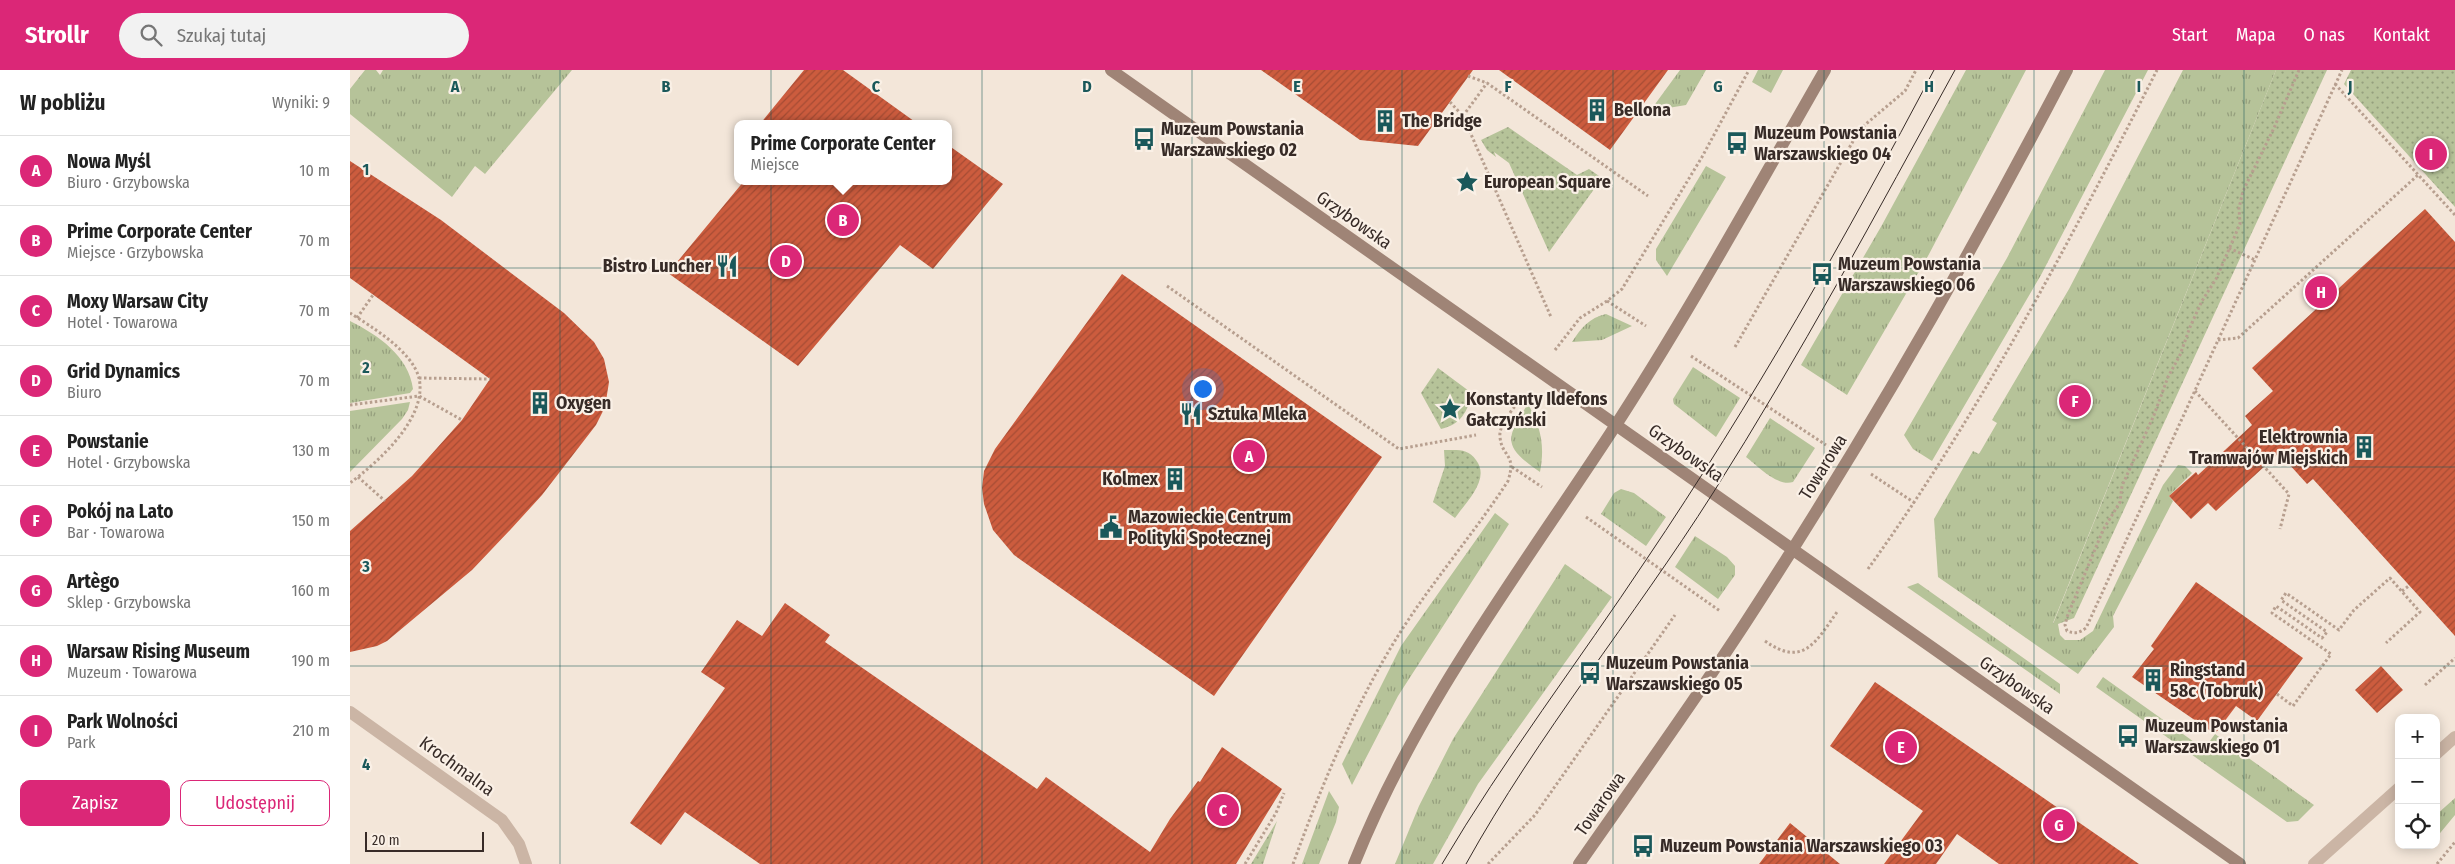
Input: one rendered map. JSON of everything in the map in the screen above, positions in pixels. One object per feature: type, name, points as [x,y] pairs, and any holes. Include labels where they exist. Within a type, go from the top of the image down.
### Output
[{"type":"main road","name":"Grzybowska","points":[[1111,70],[2240,864]]},
{"type":"main road","points":[[1354,864],[1368,829],[1403,759],[1445,684],[1616,425],[1668,341],[1825,70]]},
{"type":"main road","name":"Towarowa","points":[[1579,864],[1706,682],[1865,433],[2024,152],[2067,70]]},
{"type":"street","name":"Krochmalna","points":[[350,712],[502,820],[519,844],[526,864]]},
{"type":"street","points":[[2440,750],[2455,737]]},
{"type":"street","points":[[2314,864],[2395,792]]},
{"type":"path","points":[[1559,345],[1580,318],[1607,301],[1622,288],[1702,157],[1749,70]]},
{"type":"path","points":[[1735,347],[1860,129],[1905,91],[1916,70]]},
{"type":"path","points":[[1875,559],[1932,478],[2047,279],[2157,70]]},
{"type":"path","points":[[2299,70],[2274,128],[2243,191],[2239,208],[2240,224],[2216,280],[2202,301],[2180,356],[2168,377],[2148,430],[2128,469],[2122,486],[2120,502],[2103,530],[2066,617],[2065,625],[2067,631],[2079,633],[2086,628],[2342,70]]},
{"type":"path","points":[[1468,76],[1487,84],[1648,196]]},
{"type":"path","points":[[1463,116],[1487,84]]},
{"type":"path","points":[[2335,84],[2455,215]]},
{"type":"path","points":[[1450,102],[1463,116],[1551,317]]},
{"type":"path","points":[[2218,340],[2238,338],[2418,175]]},
{"type":"path","points":[[2229,248],[2255,260]]},
{"type":"path","points":[[1167,286],[1398,449],[1476,435]]},
{"type":"path","points":[[357,318],[373,295]]},
{"type":"path","points":[[1607,301],[1641,323]]},
{"type":"path","points":[[350,313],[395,345],[411,362],[419,378],[419,396],[414,417],[394,443],[350,483]]},
{"type":"path","points":[[1693,357],[1824,443]]},
{"type":"path","points":[[419,378],[490,379]]},
{"type":"path","points":[[2195,392],[2289,494],[2280,529]]},
{"type":"path","points":[[1524,394],[1503,426],[1500,436],[1512,467],[1541,486]]},
{"type":"path","points":[[350,405],[419,396],[462,420]]},
{"type":"path","points":[[1293,864],[1330,770],[1369,688],[1396,639],[1508,481],[1512,467]]},
{"type":"path","points":[[358,477],[385,501]]},
{"type":"path","points":[[1875,477],[1915,503]]},
{"type":"path","points":[[1591,520],[1719,610]]},
{"type":"path","points":[[2277,694],[2293,706],[2331,654],[2272,613],[2276,606],[2322,638],[2327,632],[2281,600],[2286,593],[2339,630],[2354,610],[2390,578],[2420,612],[2386,643]]},
{"type":"path","points":[[2402,591],[2410,585]]},
{"type":"path","points":[[1488,864],[1535,815],[1675,615]]},
{"type":"path","points":[[1771,646],[1786,653],[1798,653],[1809,648],[1824,630]]},
{"type":"path","points":[[2425,685],[2455,658]]},
{"type":"path","points":[[1245,864],[1276,813],[1284,793]]},
{"type":"path","points":[[2437,864],[2455,842]]},
{"type":"green space","points":[[365,70],[376,70],[380,75],[383,70],[572,70],[485,174],[475,166],[452,197],[350,114],[350,89]]},
{"type":"green space","points":[[1680,70],[1706,70],[1686,105],[1650,111]]},
{"type":"green space","points":[[1758,70],[1783,70],[1771,93],[1752,82]]},
{"type":"green space","points":[[1966,70],[2026,70],[1928,256],[1847,395],[1801,365],[1882,225]]},
{"type":"green space","points":[[2105,70],[2148,70],[2041,275],[1932,461],[1913,449],[1904,435],[2007,258]]},
{"type":"green space","points":[[2183,70],[2276,70],[2053,623],[2058,624],[2060,635],[2065,640],[2080,640],[2093,631],[2163,485],[2178,465],[2185,466],[2192,473],[2169,496],[2173,501],[2113,616],[2114,627],[2078,674],[1938,577],[1934,519],[1973,451],[1979,454],[1997,423],[1992,420],[2069,289]]},
{"type":"green space","points":[[2276,70],[2327,70],[2074,618],[2053,624]]},
{"type":"green space","points":[[2351,70],[2455,70],[2455,207],[2344,84]]},
{"type":"green space","points":[[1508,127],[1577,175],[1589,169],[1602,178],[1549,252],[1509,163],[1494,152],[1496,157],[1487,150],[1481,140]]},
{"type":"green space","points":[[1706,166],[1726,177],[1667,276],[1656,260],[1656,249]]},
{"type":"green space","points":[[1606,314],[1632,326],[1602,340],[1572,342],[1586,324]]},
{"type":"green space","points":[[350,321],[381,340],[399,357],[410,377],[413,389],[410,393],[350,403]]},
{"type":"green space","points":[[1693,367],[1740,398],[1716,437],[1674,404],[1673,399]]},
{"type":"green space","points":[[1438,368],[1473,394],[1459,420],[1441,429],[1421,393]]},
{"type":"green space","points":[[410,402],[408,410],[402,419],[350,472],[350,411]]},
{"type":"green space","points":[[1528,404],[1541,437],[1540,472],[1520,456],[1514,449],[1512,442],[1515,426]]},
{"type":"green space","points":[[1770,418],[1815,448],[1793,482],[1787,483],[1774,479],[1746,457]]},
{"type":"green space","points":[[1444,450],[1458,450],[1469,453],[1480,467],[1481,475],[1479,482],[1455,518],[1433,502],[1445,466]]},
{"type":"green space","points":[[1621,489],[1634,493],[1666,517],[1646,546],[1601,514],[1614,493]]},
{"type":"green space","points":[[1495,513],[1509,524],[1398,696],[1352,785],[1342,764],[1401,646]]},
{"type":"green space","points":[[1695,536],[1727,557],[1735,566],[1735,575],[1718,599],[1675,567]]},
{"type":"green space","points":[[1565,564],[1612,597],[1478,784],[1433,864],[1395,864],[1419,806],[1453,739]]},
{"type":"green space","points":[[1918,583],[2060,684],[2060,694],[1907,587]]},
{"type":"green space","points":[[2103,677],[2204,749],[2215,734],[2314,805],[2298,821],[2287,822],[2096,687]]},
{"type":"green space","points":[[1329,791],[1339,807],[1336,822],[1319,864],[1302,864]]},
{"type":"green space","points":[[2455,798],[2455,815],[2440,833],[2440,811]]},
{"type":"green space","points":[[1277,821],[1263,864],[1251,864]]},
{"type":"building","points":[[804,70],[843,70],[912,120],[763,120]]},
{"type":"building","name":"The Bridge","points":[[1261,70],[1473,70],[1418,146],[1360,140]]},
{"type":"building","name":"Bellona","points":[[1499,70],[1668,70],[1610,150]]},
{"type":"building","points":[[952,148],[1003,184],[933,269],[900,245],[798,366],[668,273],[741,185],[952,185]]},
{"type":"building","name":"Oxygen","points":[[350,161],[441,220],[564,313],[594,342],[604,359],[609,382],[605,407],[596,425],[542,495],[472,570],[387,641],[377,646],[350,652],[350,531],[412,476],[462,420],[490,379],[350,278]]},
{"type":"building","name":"Elektrownia Tramwajów Miejskich","points":[[2425,209],[2455,242],[2455,636],[2313,479],[2307,484],[2279,453],[2216,511],[2208,503],[2191,519],[2169,496],[2196,472],[2198,475],[2252,425],[2245,416],[2273,391],[2252,368]]},
{"type":"building","name":"Kolmex","points":[[1122,274],[1382,457],[1214,696],[1014,555],[993,530],[984,504],[982,488],[984,471],[995,449]]},
{"type":"building","points":[[2196,582],[2303,658],[2257,721],[2236,706],[2215,734],[2132,677],[2154,649],[2151,646]]},
{"type":"building","points":[[785,603],[830,635],[825,642],[1037,789],[1046,777],[1150,852],[1170,819],[1198,781],[1200,782],[1222,747],[1282,789],[1236,864],[760,864],[685,812],[661,845],[630,823],[725,688],[701,672],[737,620],[762,636]]},
{"type":"building","points":[[2381,666],[2403,690],[2377,713],[2355,690]]},
{"type":"building","points":[[1875,682],[2139,864],[1999,864],[1957,834],[1936,864],[1884,864],[1923,811],[1830,746]]},
{"type":"building","points":[[1790,823],[1840,864],[1759,864]]},
{"type":"tram line","points":[[1442,864],[1516,748],[1621,598],[1685,501],[1761,380],[1867,195],[1934,70]]},
{"type":"tram line","points":[[1466,864],[1524,769],[1713,493],[1777,389],[1955,70]]},
{"type":"place","name":"Bellona","points":[[1597,110]]},
{"type":"place","name":"The Bridge","points":[[1385,121]]},
{"type":"place","name":"Muzeum Powstania Warszawskiego 02","points":[[1144,139]]},
{"type":"place","name":"Muzeum Powstania Warszawskiego 04","points":[[1737,143]]},
{"type":"place","name":"Park Wolności","points":[[2431,154]]},
{"type":"place","name":"European Square","points":[[1467,182]]},
{"type":"place","name":"Prime Corporate Center","points":[[843,220]]},
{"type":"place","name":"Grid Dynamics","points":[[786,261]]},
{"type":"place","name":"Bistro Luncher","points":[[727,266]]},
{"type":"place","name":"Muzeum Powstania Warszawskiego 06","points":[[1822,274]]},
{"type":"place","name":"Warsaw Rising Museum","points":[[2321,292]]},
{"type":"place","name":"Pokój na Lato","points":[[2075,401]]},
{"type":"place","name":"Oxygen","points":[[540,403]]},
{"type":"place","name":"Konstanty Ildefons Gałczyński","points":[[1450,409]]},
{"type":"place","name":"Sztuka Mleka","points":[[1191,414]]},
{"type":"place","name":"Elektrownia Tramwajów Miejskich","points":[[2364,447]]},
{"type":"place","name":"Nowa Myśl","points":[[1249,456]]},
{"type":"place","name":"Kolmex","points":[[1175,479]]},
{"type":"place","name":"Mazowieckie Centrum Polityki Społecznej","points":[[1111,527]]},
{"type":"place","name":"Muzeum Powstania Warszawskiego 05","points":[[1590,673]]},
{"type":"place","name":"Ringstand 58c (Tobruk)","points":[[2153,680]]},
{"type":"place","name":"Muzeum Powstania Warszawskiego 01","points":[[2128,736]]},
{"type":"place","name":"Powstanie","points":[[1901,747]]},
{"type":"place","name":"Moxy Warsaw City","points":[[1223,810]]},
{"type":"place","name":"Artègo","points":[[2059,825]]},
{"type":"place","name":"Muzeum Powstania Warszawskiego 03","points":[[1643,846]]}]
